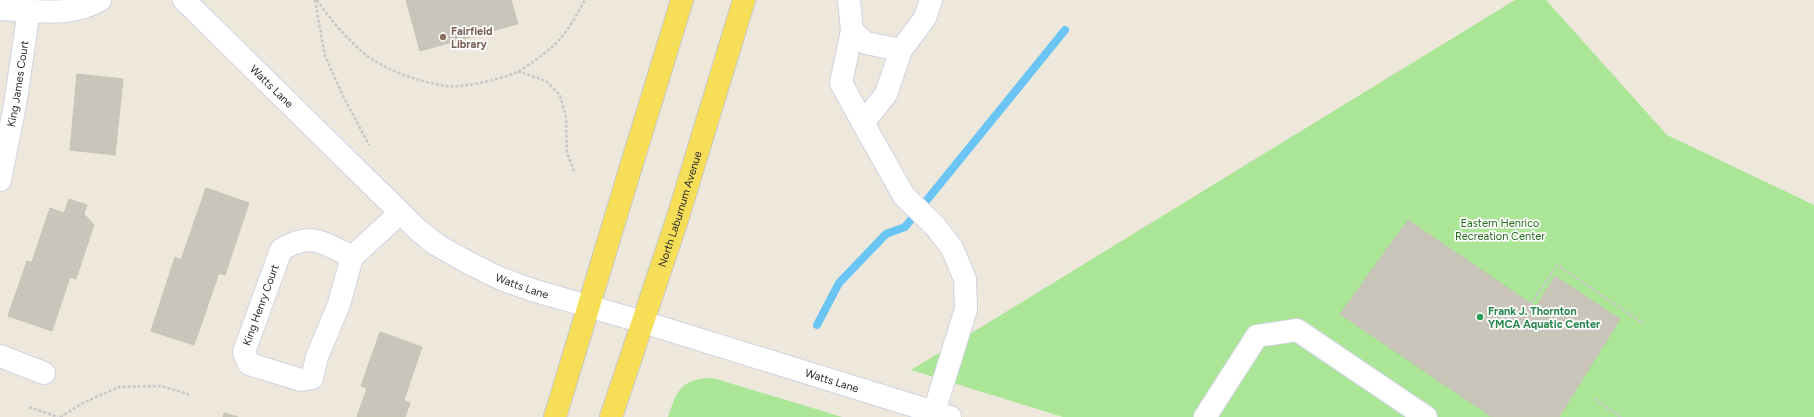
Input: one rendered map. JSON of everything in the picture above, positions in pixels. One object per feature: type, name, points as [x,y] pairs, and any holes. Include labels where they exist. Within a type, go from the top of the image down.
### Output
[{"type":"main road","points":[[555,417],[587,306],[682,0]]},
{"type":"main road","name":"North Laburnum Avenue","points":[[611,417],[677,220],[744,0]]},
{"type":"street","points":[[0,9],[55,12],[75,10],[100,0]]},
{"type":"street","name":"Watts Lane","points":[[184,0],[418,230],[437,245],[473,266],[499,278],[532,290],[643,322],[942,415]]},
{"type":"street","points":[[849,0],[852,31],[841,83],[904,196],[935,226],[952,248],[966,279],[966,309],[942,415]]},
{"type":"street","points":[[863,123],[886,94],[901,50],[925,18],[931,0]]},
{"type":"street","name":"King James Court","points":[[0,180],[15,105],[29,10]]},
{"type":"street","points":[[852,31],[866,43],[901,50]]},
{"type":"street","points":[[352,257],[400,213]]},
{"type":"street","name":"King Henry Court","points":[[316,240],[352,257],[339,304],[317,357],[312,378],[301,380],[249,364],[244,352],[281,250],[293,242],[316,240]]},
{"type":"street","points":[[1205,417],[1257,336],[1297,330],[1426,417]]},
{"type":"street","points":[[0,356],[44,373]]},
{"type":"path","points":[[316,0],[344,35],[374,61],[404,76],[447,86],[486,81],[518,71],[553,46],[575,20],[585,0]]},
{"type":"path","points":[[316,0],[325,56],[344,98],[369,145]]},
{"type":"path","points":[[518,71],[546,81],[560,95],[566,117],[567,153],[574,171]]},
{"type":"path","points":[[1531,304],[1556,265],[1644,324]]},
{"type":"path","points":[[29,406],[59,417],[85,402],[119,387],[161,386],[191,395]]},
{"type":"path","points":[[1594,399],[1621,417]]},
{"type":"green space","name":"Eastern Henrico Recreation Center","points":[[1515,0],[1546,0],[1667,135],[1814,205],[1814,417],[1063,417],[911,370]]},
{"type":"green space","points":[[710,378],[842,417],[668,417],[674,400],[681,388],[692,381]]},
{"type":"building","name":"Fairfield Library","points":[[406,0],[511,0],[518,24],[420,51]]},
{"type":"building","points":[[77,74],[123,79],[115,155],[70,150]]},
{"type":"building","points":[[206,188],[249,203],[225,275],[219,273],[194,345],[151,331],[175,257],[181,260]]},
{"type":"building","points":[[69,199],[87,205],[84,214],[94,225],[76,279],[70,277],[52,331],[8,316],[27,261],[32,262],[50,208],[64,213]]},
{"type":"building","name":"Frank J. Thornton YMCA Aquatic Center","points":[[1408,220],[1536,307],[1555,276],[1620,319],[1559,417],[1492,417],[1340,314]]},
{"type":"building","points":[[380,332],[422,347],[404,400],[410,403],[405,417],[357,417],[367,388],[361,386]]},
{"type":"building","points":[[224,413],[238,417],[223,417]]},
{"type":"waterway","points":[[817,325],[839,283],[886,234],[905,227],[1065,30]]},
{"type":"place","name":"Fairfield Library","points":[[443,37]]},
{"type":"place","name":"Frank J. Thornton YMCA Aquatic Center","points":[[1480,317]]}]
